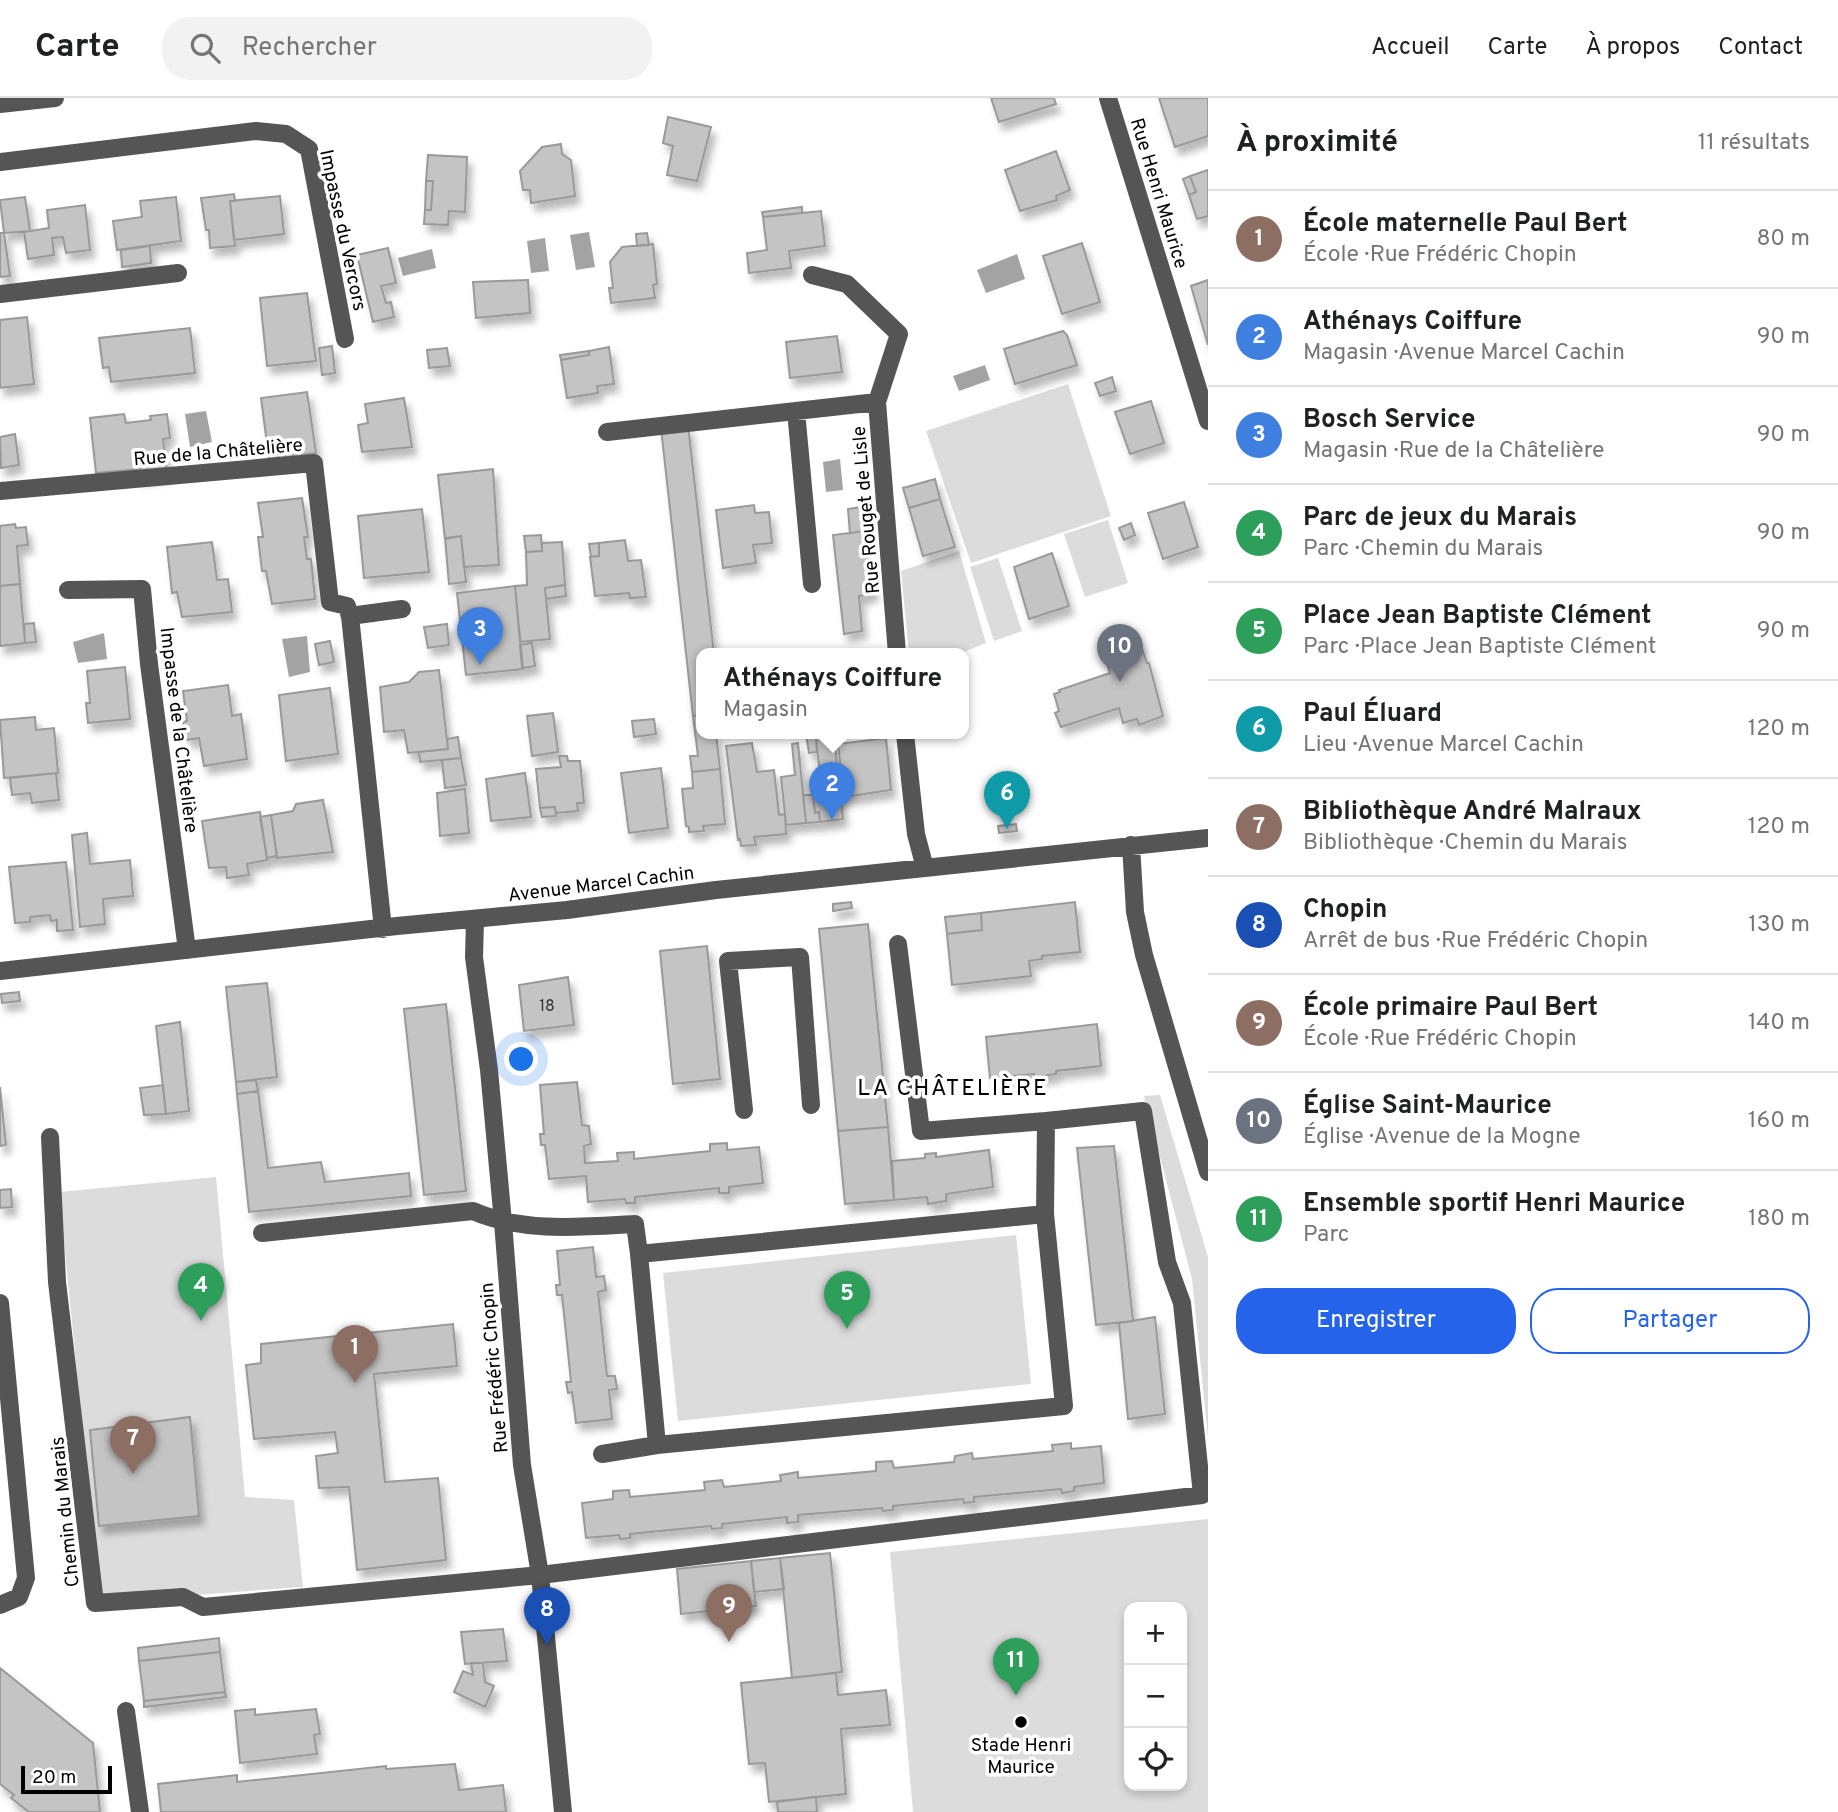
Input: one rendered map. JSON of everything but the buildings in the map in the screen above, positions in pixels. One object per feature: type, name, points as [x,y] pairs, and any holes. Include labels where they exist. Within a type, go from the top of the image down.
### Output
[{"type":"street","points":[[0,104],[55,98]]},
{"type":"street","name":"Rue Henri Maurice","points":[[1108,98],[1208,421]]},
{"type":"street","name":"Impasse du Vercors","points":[[0,162],[256,131],[286,134],[309,149],[345,339]]},
{"type":"street","points":[[0,294],[178,273]]},
{"type":"street","points":[[812,275],[847,284],[899,334],[877,402]]},
{"type":"street","name":"Rue Rouget de Lisle","points":[[607,432],[877,402],[897,648]]},
{"type":"street","points":[[796,411],[812,584]]},
{"type":"street","name":"Rue de la Châtelière","points":[[0,491],[314,463],[330,602],[347,606],[350,617]]},
{"type":"street","name":"Impasse de la Châtelière","points":[[68,590],[142,589],[149,664],[187,950]]},
{"type":"street","points":[[383,929],[350,617],[402,609]]},
{"type":"street","points":[[906,739],[916,834],[925,868]]},
{"type":"street","name":"Avenue Marcel Cachin","points":[[0,971],[567,910],[716,890],[1208,838]]},
{"type":"street","points":[[1131,845],[1135,912],[1144,955],[1208,1172]]},
{"type":"street","name":"Rue Frédéric Chopin","points":[[475,920],[474,957],[489,1070],[522,1465],[540,1575],[563,1812]]},
{"type":"street","points":[[540,1575],[1202,1495],[1182,1303],[1167,1262],[1143,1111],[921,1131],[898,944]]},
{"type":"street","points":[[744,1110],[728,961],[800,957],[811,1105]]},
{"type":"street","points":[[602,1454],[657,1446],[1064,1406],[1045,1214],[1046,1121]]},
{"type":"street","name":"Chemin du Marais","points":[[50,1137],[57,1282],[95,1603],[183,1597],[203,1607],[540,1575]]},
{"type":"street","points":[[262,1233],[473,1211],[503,1222],[575,1227],[635,1224],[657,1446]]},
{"type":"street","points":[[639,1254],[1045,1214]]},
{"type":"street","points":[[0,1303],[26,1578],[19,1597],[0,1605]]},
{"type":"street","points":[[127,1711],[140,1812]]},
{"type":"shaded area","points":[[589,232],[595,267],[576,270],[570,235]]},
{"type":"shaded area","points":[[545,238],[549,271],[531,273],[527,241]]},
{"type":"shaded area","points":[[432,249],[436,268],[403,276],[398,258]]},
{"type":"shaded area","points":[[1017,254],[1025,279],[986,293],[977,270]]},
{"type":"shaded area","points":[[985,365],[990,380],[959,391],[953,376]]},
{"type":"shaded area","points":[[1068,384],[1111,516],[971,563],[926,431]]},
{"type":"shaded area","points":[[206,411],[212,442],[190,447],[185,414]]},
{"type":"shaded area","points":[[840,459],[843,490],[826,492],[823,462]]},
{"type":"shaded area","points":[[1108,520],[1128,583],[1085,597],[1064,534]]},
{"type":"shaded area","points":[[959,551],[986,643],[969,650],[908,648],[901,571]]},
{"type":"shaded area","points":[[998,558],[1022,631],[994,641],[970,567]]},
{"type":"shaded area","points":[[104,633],[107,659],[78,663],[73,642]]},
{"type":"shaded area","points":[[307,636],[310,672],[289,677],[282,639]]},
{"type":"shaded area","points":[[1160,1095],[1208,1257],[1208,1438],[1192,1279],[1144,1096]]},
{"type":"shaded area","points":[[216,1177],[245,1497],[294,1500],[303,1587],[100,1602],[59,1192]]},
{"type":"shaded area","points":[[1016,1235],[1031,1384],[678,1421],[663,1273]]},
{"type":"shaded area","name":"Stade Henri Maurice","points":[[1208,1519],[1208,1812],[913,1812],[890,1552]]},
{"type":"place","name":"Bosch Service","points":[[480,665]]},
{"type":"place","name":"Église Saint-Maurice","points":[[1120,682]]},
{"type":"place","name":"Athénays Coiffure","points":[[832,820]]},
{"type":"place","name":"Paul Éluard","points":[[1007,829]]},
{"type":"place","name":"Parc de jeux du Marais","points":[[201,1321]]},
{"type":"place","name":"Place Jean Baptiste Clément","points":[[847,1329]]},
{"type":"place","name":"École maternelle Paul Bert","points":[[355,1383]]},
{"type":"place","name":"Bibliothèque André Malraux","points":[[133,1474]]},
{"type":"place","name":"École primaire Paul Bert","points":[[729,1642]]},
{"type":"place","name":"Chopin","points":[[547,1645]]},
{"type":"place","name":"Ensemble sportif Henri Maurice","points":[[1016,1696]]},
{"type":"place","name":"Stade Henri Maurice","points":[[1021,1722]]},
{"type":"district","name":"LA CHÂTELIÈRE","points":[[953,1087]]}]
